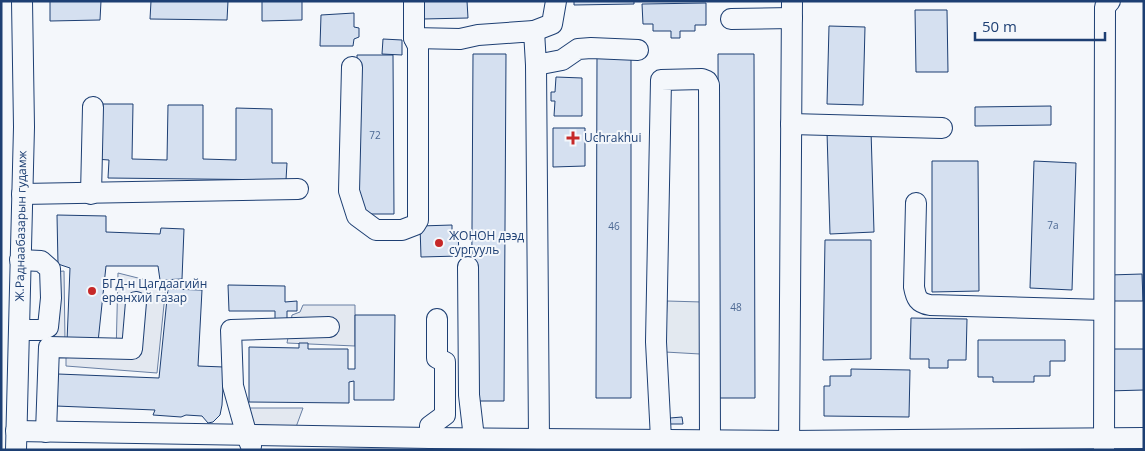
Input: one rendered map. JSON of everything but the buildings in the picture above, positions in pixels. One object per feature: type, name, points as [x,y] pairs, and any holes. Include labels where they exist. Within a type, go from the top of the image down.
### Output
[{"type":"street","name":"Ж.Раднаабазарын гудамж","points":[[16,441],[24,127],[22,1]]},
{"type":"street","points":[[352,67],[349,191],[358,216],[376,230],[402,230],[415,225],[418,220],[418,46],[414,38],[414,1]]},
{"type":"street","points":[[414,38],[460,39],[478,35],[534,32],[552,24],[556,1]]},
{"type":"street","points":[[1104,444],[1105,7],[1110,1]]},
{"type":"street","points":[[731,19],[792,10],[789,445]]},
{"type":"street","points":[[534,32],[536,65],[539,439]]},
{"type":"street","points":[[536,65],[562,60],[578,49],[638,50]]},
{"type":"street","points":[[662,445],[656,342],[661,80],[702,79],[707,81],[710,90],[710,440]]},
{"type":"street","points":[[91,194],[93,107]]},
{"type":"street","points":[[791,124],[942,128]]},
{"type":"street","points":[[22,194],[298,190]]},
{"type":"street","points":[[916,203],[914,287],[916,297],[921,303],[930,306],[1104,310]]},
{"type":"street","points":[[20,260],[41,261],[50,269],[51,298],[48,327],[46,432]]},
{"type":"street","points":[[468,267],[469,395],[474,438]]},
{"type":"street","points":[[49,347],[132,349],[136,302]]},
{"type":"street","points":[[430,438],[430,426],[445,416],[445,362],[437,358],[437,319]]},
{"type":"street","points":[[19,330],[42,330],[48,327]]},
{"type":"street","points":[[250,443],[233,386],[231,330],[329,327]]},
{"type":"street","points":[[16,441],[46,432],[139,442],[250,443],[474,438],[662,445],[710,440],[789,445],[1104,444],[1144,438]]},
{"type":"shaded area","points":[[64,271],[65,341],[52,339],[54,272]]},
{"type":"shaded area","points":[[118,273],[166,285],[157,373],[66,366],[66,354],[116,355]]},
{"type":"shaded area","points":[[667,301],[702,302],[700,354],[665,352]]},
{"type":"shaded area","points":[[303,305],[355,305],[355,346],[287,343],[292,315],[300,312]]},
{"type":"shaded area","points":[[244,408],[303,408],[296,427],[247,424]]},
{"type":"place","name":"Uchrakhui","points":[[573,138]]},
{"type":"place","name":"ЖОНОН дээд сургууль","points":[[439,243]]},
{"type":"place","name":"БГД-н Цагдаагийн ерөнхий газар","points":[[92,291]]}]
